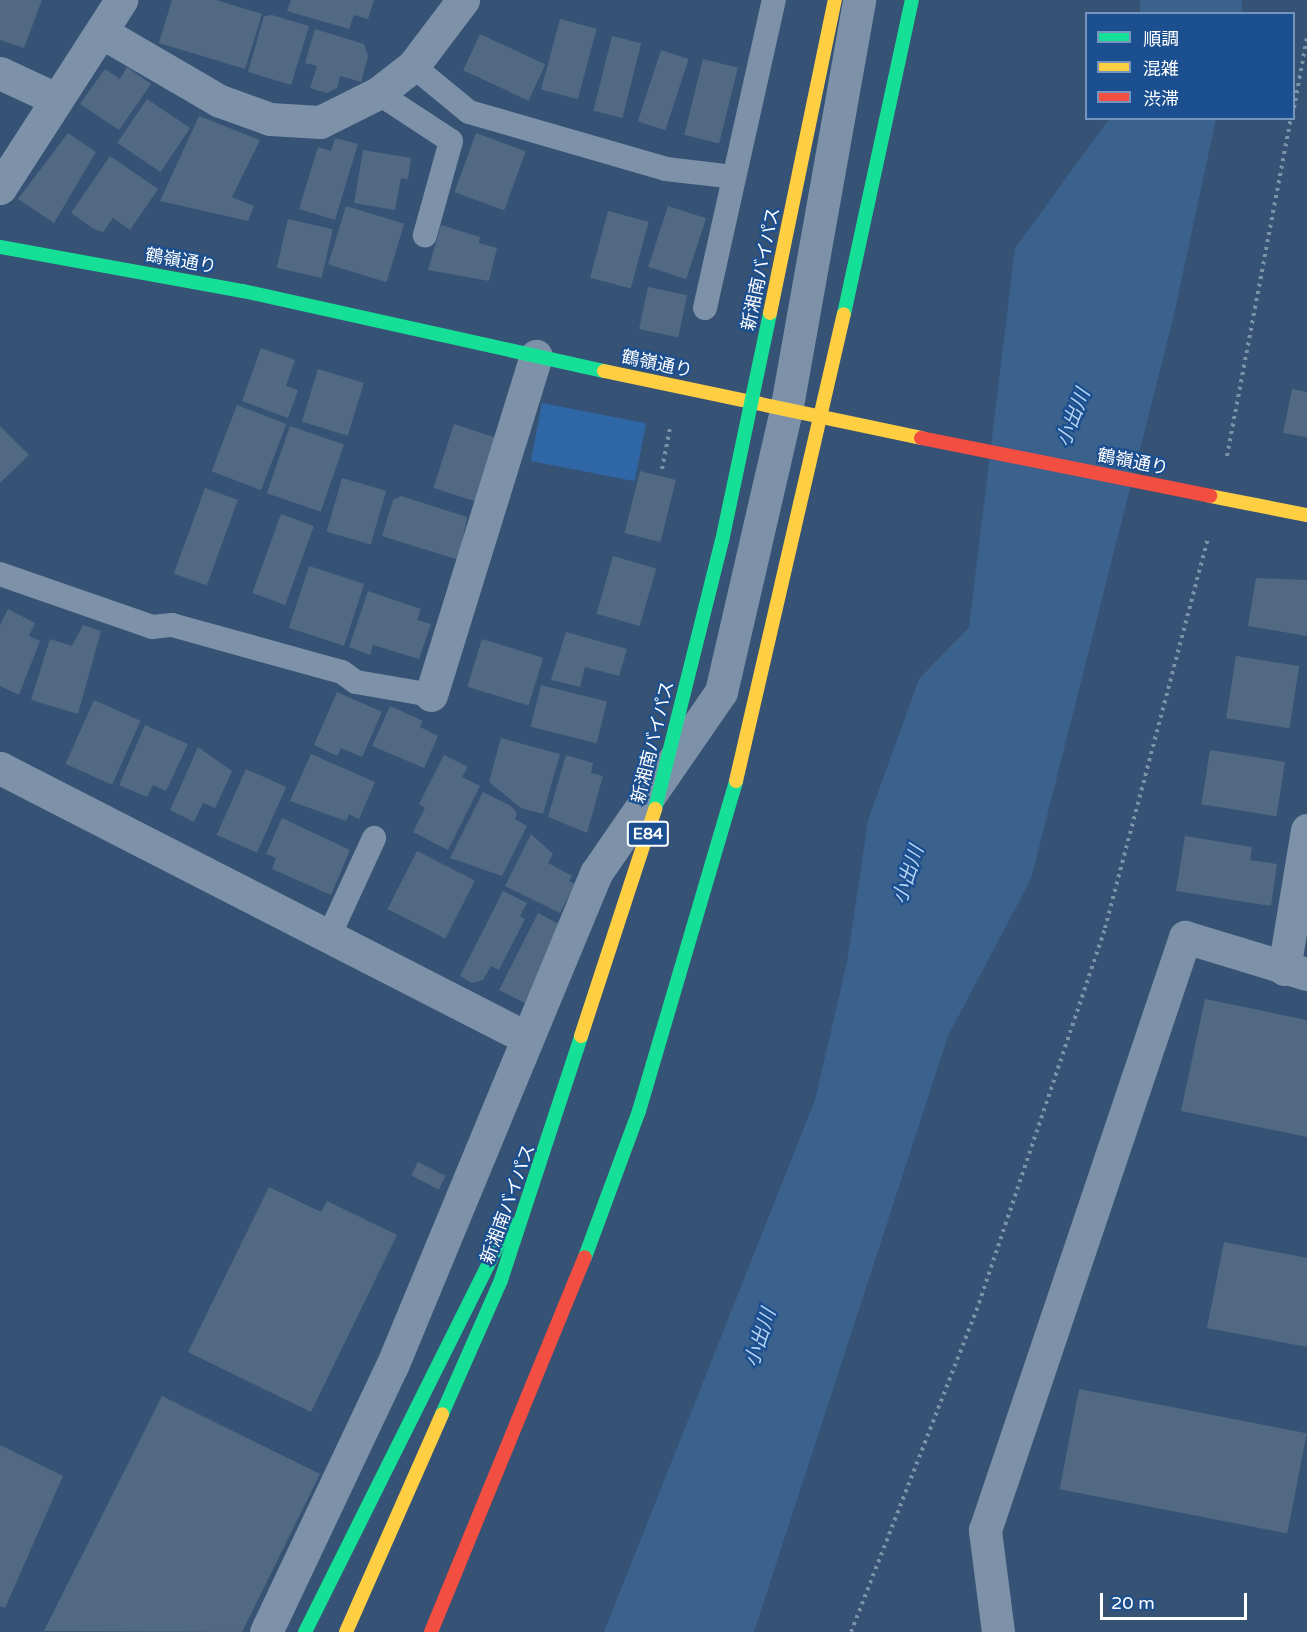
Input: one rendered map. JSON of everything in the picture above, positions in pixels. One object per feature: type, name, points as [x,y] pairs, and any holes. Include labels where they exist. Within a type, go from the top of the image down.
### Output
[{"type":"main road","name":"新湘南バイパス","points":[[346,1632],[501,1280],[557,1122],[652,823],[717,563],[835,0]]},
{"type":"main road","points":[[431,1632],[537,1384],[639,1111],[724,831],[794,548],[912,0]]},
{"type":"main road","name":"鶴嶺通り","points":[[0,247],[243,291],[786,411],[1307,515]]},
{"type":"main road","points":[[305,1632],[405,1439],[557,1122]]},
{"type":"street","points":[[0,188],[56,99],[102,33],[121,0]]},
{"type":"street","points":[[102,33],[220,101],[270,119],[320,122],[378,93],[413,66],[464,0]]},
{"type":"street","points":[[266,1632],[392,1366],[596,873],[722,692],[786,411],[859,0]]},
{"type":"street","points":[[0,73],[56,99]]},
{"type":"street","points":[[431,695],[536,356]]},
{"type":"street","points":[[0,768],[527,1038]]},
{"type":"street","points":[[998,1632],[985,1530],[1185,937],[1295,972],[1307,830]]},
{"type":"lane","points":[[705,308],[774,0]]},
{"type":"lane","points":[[413,66],[469,112],[666,169],[734,177]]},
{"type":"lane","points":[[378,93],[451,141],[425,235]]},
{"type":"lane","points":[[0,574],[152,627],[172,625],[342,672],[356,682],[431,695]]},
{"type":"lane","points":[[329,936],[374,838]]},
{"type":"path","points":[[1295,98],[1307,37]]},
{"type":"path","points":[[851,1632],[979,1303],[1106,928],[1213,495],[1292,120]]},
{"type":"shaded area","points":[[542,403],[646,423],[635,481],[531,461]]},
{"type":"water","points":[[1140,0],[1242,0],[1242,12],[1140,12]]},
{"type":"water","name":"小出川","points":[[1108,120],[1216,120],[1173,319],[1031,879],[948,1036],[754,1632],[604,1632],[815,1100],[847,962],[868,820],[919,679],[969,627],[1015,248]]},
{"type":"building","points":[[0,0],[42,0],[24,48],[0,40]]},
{"type":"building","points":[[172,0],[216,0],[262,14],[245,69],[159,43]]},
{"type":"building","points":[[291,0],[374,0],[368,19],[354,15],[349,29],[287,11]]},
{"type":"building","points":[[272,15],[309,26],[291,85],[248,72],[264,16]]},
{"type":"building","points":[[560,19],[597,29],[578,99],[541,90]]},
{"type":"building","points":[[315,29],[364,44],[368,56],[361,82],[340,76],[337,88],[327,93],[310,88],[317,66],[305,63]]},
{"type":"building","points":[[480,34],[545,64],[528,101],[463,70]]},
{"type":"building","points":[[612,36],[641,43],[622,118],[593,111]]},
{"type":"building","points":[[661,50],[689,59],[665,130],[638,121]]},
{"type":"building","points":[[703,59],[738,68],[719,143],[684,135]]},
{"type":"building","points":[[127,67],[151,84],[119,130],[80,104],[105,69],[120,79]]},
{"type":"building","points":[[147,99],[190,128],[160,172],[117,143]]},
{"type":"building","points":[[199,116],[260,140],[232,197],[254,206],[248,221],[160,201]]},
{"type":"building","points":[[68,133],[96,152],[54,223],[18,199]]},
{"type":"building","points":[[476,133],[526,151],[504,210],[454,192]]},
{"type":"building","points":[[335,138],[358,144],[335,220],[299,209],[318,147],[331,151]]},
{"type":"building","points":[[363,150],[411,158],[408,179],[401,178],[395,210],[354,203]]},
{"type":"building","points":[[110,156],[158,189],[130,230],[113,218],[103,232],[94,229],[71,213]]},
{"type":"building","points":[[346,206],[404,224],[386,282],[328,264]]},
{"type":"building","points":[[668,206],[706,218],[686,279],[648,267]]},
{"type":"building","points":[[608,211],[649,222],[631,289],[590,278]]},
{"type":"building","points":[[288,219],[333,229],[322,278],[277,268]]},
{"type":"building","points":[[441,225],[480,237],[479,243],[497,248],[489,281],[428,270]]},
{"type":"building","points":[[648,287],[687,295],[678,337],[639,329]]},
{"type":"building","points":[[261,348],[295,360],[286,386],[298,390],[288,418],[242,401]]},
{"type":"building","points":[[318,369],[364,383],[348,436],[302,422]]},
{"type":"building","points":[[1292,389],[1307,392],[1307,437],[1283,433]]},
{"type":"building","points":[[237,405],[286,424],[261,490],[212,471]]},
{"type":"building","points":[[454,424],[497,438],[476,502],[433,488]]},
{"type":"building","points":[[0,426],[29,455],[0,483]]},
{"type":"building","points":[[290,426],[344,445],[321,512],[267,493]]},
{"type":"building","points":[[640,471],[676,480],[660,542],[625,533]]},
{"type":"building","points":[[342,478],[386,491],[371,545],[327,532]]},
{"type":"building","points":[[205,488],[238,500],[207,585],[174,574]]},
{"type":"building","points":[[401,496],[467,517],[459,560],[382,536],[393,500]]},
{"type":"building","points":[[281,514],[314,526],[285,605],[252,593]]},
{"type":"building","points":[[613,556],[656,568],[640,626],[596,614]]},
{"type":"building","points":[[309,566],[364,584],[344,646],[289,628]]},
{"type":"building","points":[[1256,578],[1307,580],[1307,636],[1248,626]]},
{"type":"building","points":[[368,591],[421,609],[417,620],[431,624],[419,659],[373,645],[370,655],[349,647]]},
{"type":"building","points":[[8,609],[35,623],[29,636],[40,641],[19,695],[0,686],[0,625]]},
{"type":"building","points":[[83,625],[101,631],[78,714],[31,700],[50,639],[72,646]]},
{"type":"building","points":[[566,632],[627,649],[619,676],[585,667],[580,687],[551,680]]},
{"type":"building","points":[[482,639],[543,658],[529,706],[467,687]]},
{"type":"building","points":[[1236,656],[1299,666],[1289,728],[1226,718]]},
{"type":"building","points":[[541,685],[607,701],[597,743],[531,727]]},
{"type":"building","points":[[337,692],[382,712],[362,757],[341,748],[337,756],[314,745]]},
{"type":"building","points":[[94,700],[141,721],[112,785],[66,764]]},
{"type":"building","points":[[390,706],[423,721],[420,727],[438,736],[424,768],[372,746]]},
{"type":"building","points":[[145,725],[188,744],[166,791],[153,785],[147,797],[119,785]]},
{"type":"building","points":[[501,738],[560,754],[543,814],[521,808],[489,782]]},
{"type":"building","points":[[198,747],[232,771],[215,808],[203,803],[194,822],[170,810]]},
{"type":"building","points":[[1210,750],[1285,762],[1276,816],[1201,804]]},
{"type":"building","points":[[311,754],[375,782],[359,819],[349,814],[346,821],[290,801]]},
{"type":"building","points":[[444,755],[468,767],[462,777],[480,786],[448,850],[413,832],[425,808],[419,804]]},
{"type":"building","points":[[566,755],[593,763],[591,773],[603,776],[587,833],[548,817]]},
{"type":"building","points":[[246,769],[286,787],[257,853],[217,835]]},
{"type":"building","points":[[483,792],[511,806],[517,813],[515,819],[527,826],[502,876],[450,858]]},
{"type":"building","points":[[282,818],[350,850],[331,895],[272,869],[276,858],[266,854]]},
{"type":"building","points":[[531,834],[553,854],[548,863],[572,876],[569,881],[575,884],[560,913],[505,886]]},
{"type":"building","points":[[1185,836],[1252,847],[1250,860],[1277,864],[1271,906],[1176,891]]},
{"type":"building","points":[[417,851],[475,881],[445,938],[387,909]]},
{"type":"building","points":[[503,891],[527,903],[520,916],[525,919],[499,970],[491,966],[483,980],[472,983],[460,976]]},
{"type":"building","points":[[538,913],[561,925],[531,1006],[499,990]]},
{"type":"building","points":[[1205,999],[1307,1020],[1307,1137],[1181,1111]]},
{"type":"building","points":[[418,1162],[446,1176],[439,1189],[411,1175]]},
{"type":"building","points":[[269,1187],[321,1212],[327,1201],[397,1235],[311,1412],[188,1352]]},
{"type":"building","points":[[1224,1242],[1307,1258],[1307,1347],[1207,1328]]},
{"type":"building","points":[[1079,1389],[1307,1433],[1287,1533],[1060,1489]]},
{"type":"building","points":[[162,1396],[320,1474],[242,1632],[44,1631]]},
{"type":"building","points":[[0,1445],[63,1476],[5,1608],[0,1606]]},
{"type":"traffic: fast","points":[[844,314],[912,0]]},
{"type":"traffic: fast","points":[[0,247],[243,291],[604,371]]},
{"type":"traffic: fast","points":[[655,809],[722,541],[770,313]]},
{"type":"traffic: fast","points":[[585,1257],[639,1111],[736,781]]},
{"type":"traffic: fast","points":[[442,1414],[501,1280],[581,1036]]},
{"type":"traffic: fast","points":[[305,1632],[509,1223]]},
{"type":"traffic: slow","points":[[770,313],[835,0]]},
{"type":"traffic: slow","points":[[736,781],[844,314]]},
{"type":"traffic: slow","points":[[604,371],[921,438]]},
{"type":"traffic: slow","points":[[1210,496],[1307,515]]},
{"type":"traffic: slow","points":[[581,1036],[655,809]]},
{"type":"traffic: slow","points":[[346,1632],[442,1414]]},
{"type":"traffic: jam","points":[[921,438],[1210,496]]},
{"type":"traffic: jam","points":[[431,1632],[585,1257]]}]
